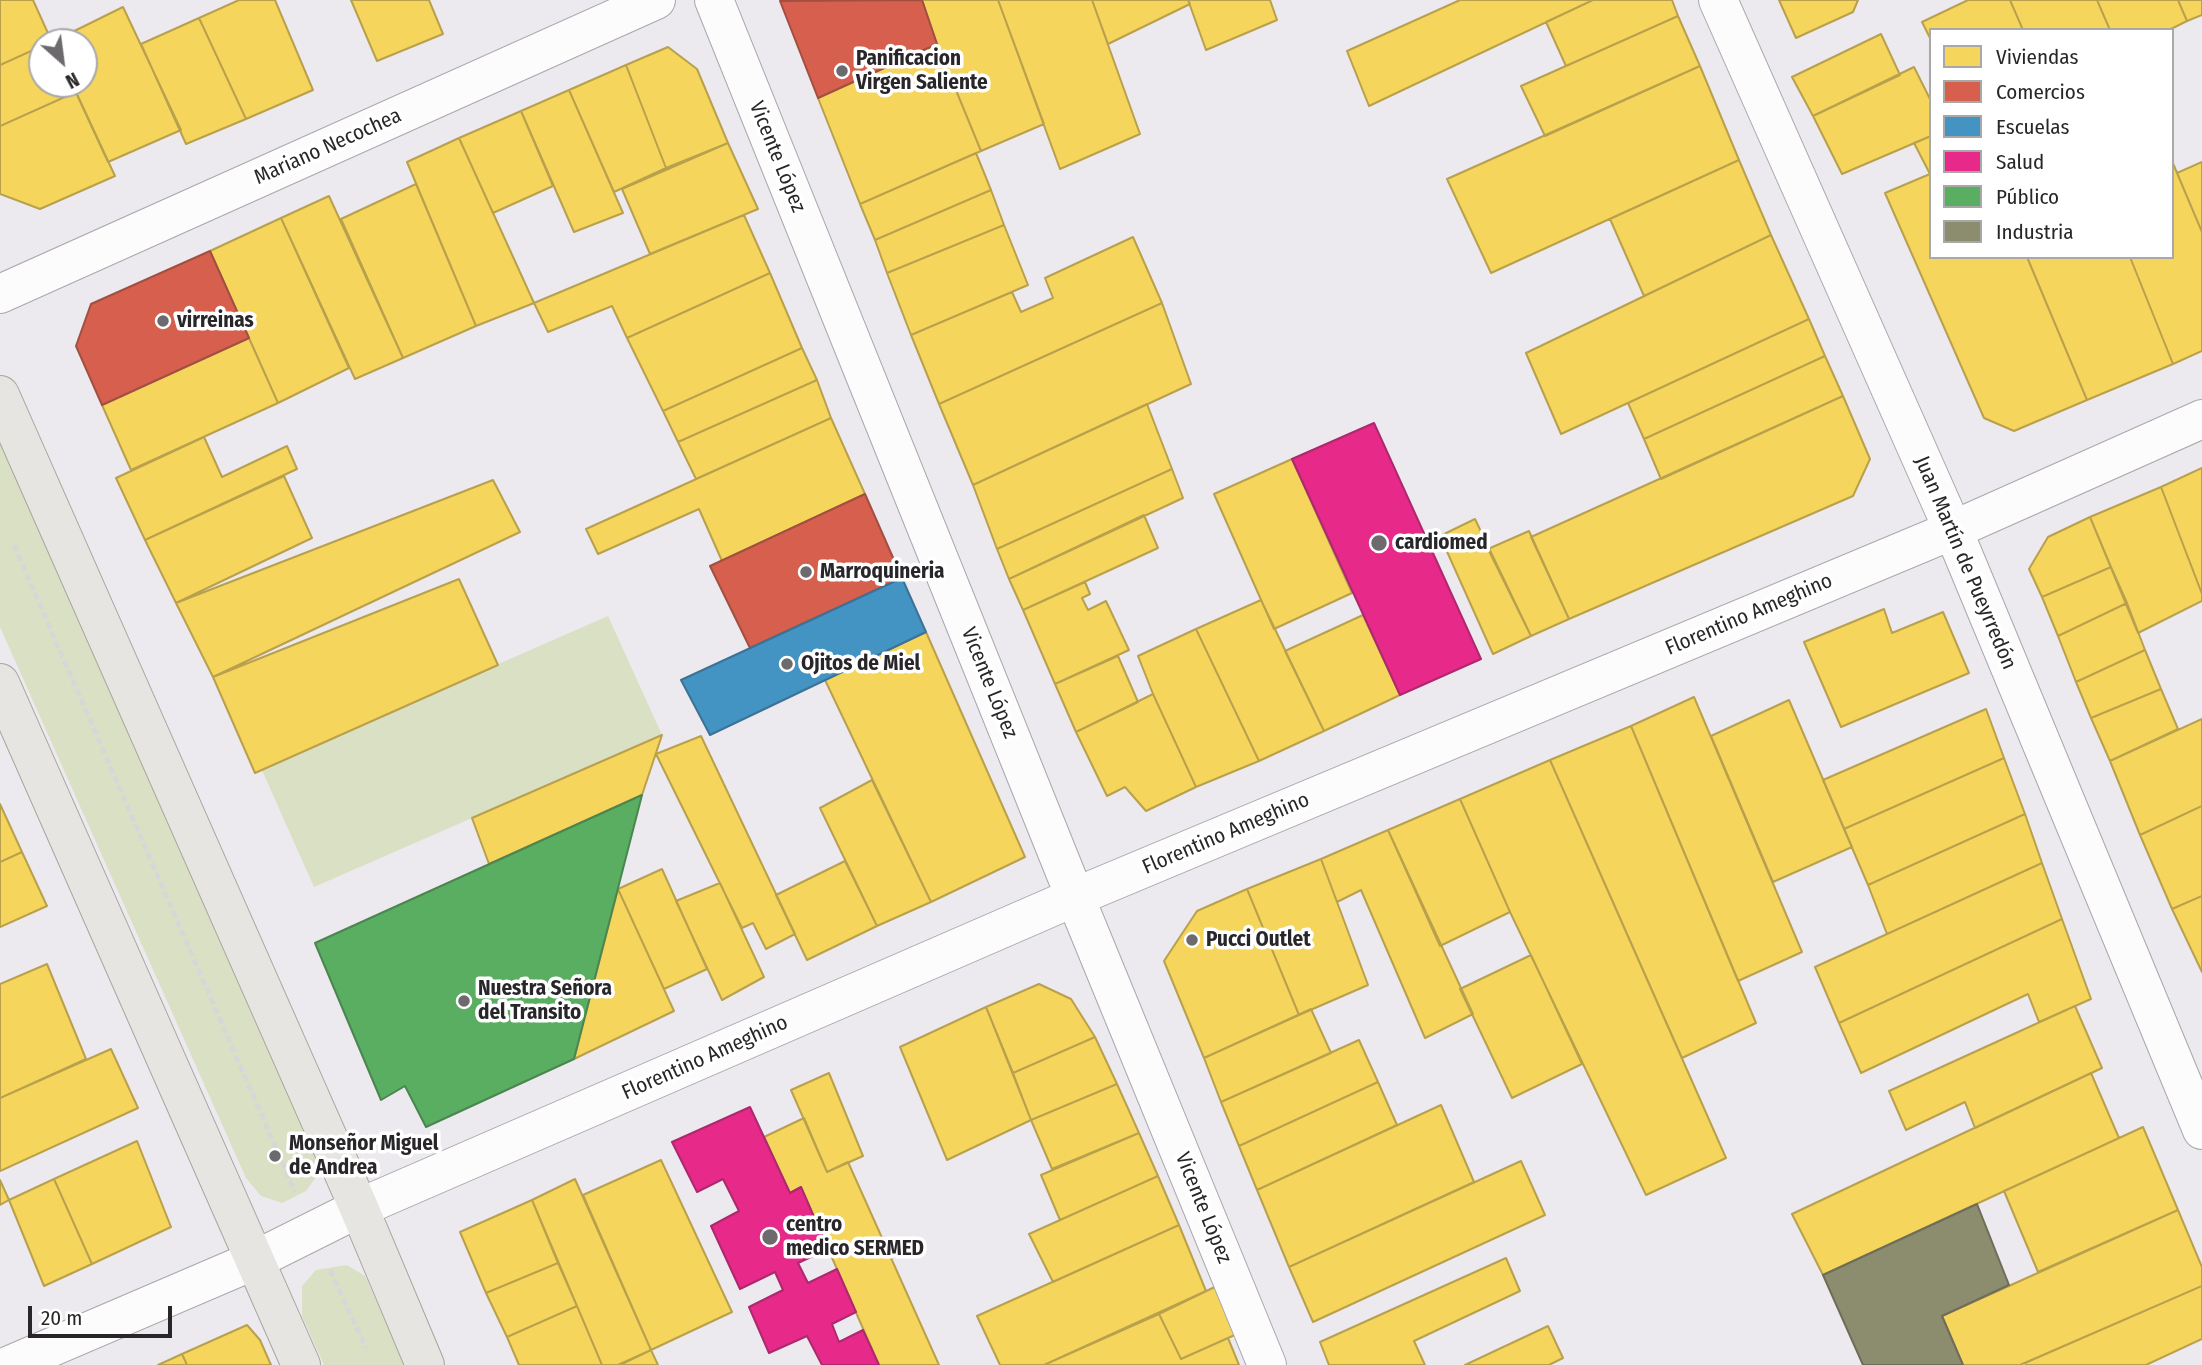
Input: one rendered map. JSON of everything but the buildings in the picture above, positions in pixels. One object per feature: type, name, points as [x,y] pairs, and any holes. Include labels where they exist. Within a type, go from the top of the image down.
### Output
[{"type":"main road","points":[[0,395],[359,1208],[425,1365]]},
{"type":"main road","points":[[0,683],[301,1365]]},
{"type":"street","name":"Mariano Necochea","points":[[0,294],[656,0]]},
{"type":"street","name":"Vicente López","points":[[714,0],[1075,897],[1267,1365]]},
{"type":"street","name":"Juan Martín de Pueyrredón","points":[[1718,0],[1953,530],[2202,1129]]},
{"type":"street","name":"Florentino Ameghino","points":[[10,1365],[255,1259],[359,1208],[1075,897],[1953,530],[2202,419]]},
{"type":"path","points":[[11,538],[312,1232],[368,1353]]},
{"type":"green space","points":[[0,436],[314,1143],[321,1170],[306,1191],[282,1203],[261,1196],[246,1178],[0,627]]},
{"type":"green space","points":[[608,616],[662,735],[314,887],[261,768]]},
{"type":"green space","points":[[347,1265],[365,1276],[405,1365],[324,1365],[302,1316],[302,1286],[316,1270]]},
{"type":"place","name":"Panificacion Virgen Saliente","points":[[842,71]]},
{"type":"place","name":"virreinas","points":[[163,321]]},
{"type":"place","name":"cardiomed","points":[[1379,543]]},
{"type":"place","name":"Marroquineria","points":[[806,572]]},
{"type":"place","name":"Ojitos de Miel","points":[[787,664]]},
{"type":"place","name":"Pucci Outlet","points":[[1192,940]]},
{"type":"place","name":"Nuestra Señora del Transito","points":[[464,1001]]},
{"type":"place","name":"Monseñor Miguel de Andrea","points":[[275,1156]]},
{"type":"place","name":"centro medico SERMED","points":[[770,1237]]}]
